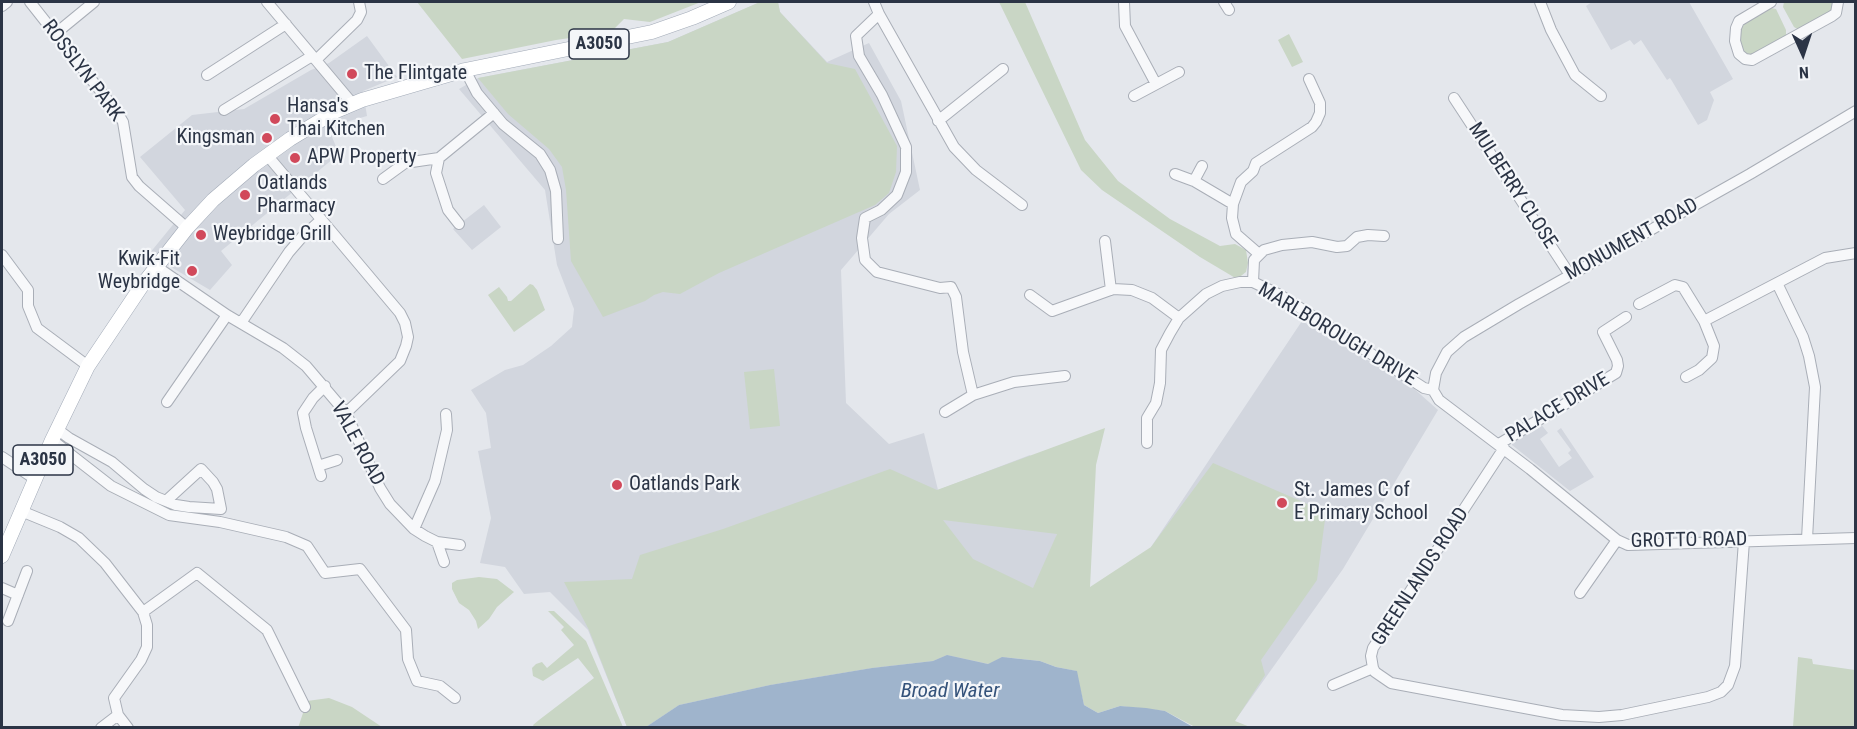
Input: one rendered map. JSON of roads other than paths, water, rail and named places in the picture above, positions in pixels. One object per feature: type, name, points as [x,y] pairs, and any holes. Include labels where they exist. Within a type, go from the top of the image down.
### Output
[{"type":"main road","name":"A3050","points":[[2,556],[54,434],[88,366],[187,228],[230,184],[267,155],[352,103],[465,70],[652,32],[729,2]]},
{"type":"street","points":[[2,6],[7,2]]},
{"type":"street","name":"ROSSLYN PARK","points":[[30,2],[117,111],[123,122],[132,177],[187,228]]},
{"type":"street","points":[[55,34],[94,2]]},
{"type":"street","points":[[267,2],[352,103]]},
{"type":"street","points":[[224,110],[314,58],[357,20],[362,12],[359,2]]},
{"type":"street","points":[[874,2],[879,15],[954,147],[976,170],[1022,206]]},
{"type":"street","points":[[1124,2],[1125,26],[1156,84]]},
{"type":"street","points":[[1540,2],[1551,30],[1575,75],[1601,96]]},
{"type":"street","points":[[1771,2],[1739,21],[1735,41],[1739,54],[1745,59],[1752,60],[1832,16],[1836,13],[1838,2]]},
{"type":"street","points":[[879,15],[856,36],[859,56],[882,95],[906,147],[906,172],[897,195],[881,210],[865,218],[862,238],[865,260],[877,272],[940,288],[951,287],[956,297],[963,352],[973,395]]},
{"type":"street","points":[[207,75],[286,24]]},
{"type":"street","points":[[938,121],[1003,69]]},
{"type":"street","points":[[465,70],[477,93],[503,124],[540,154],[550,170],[556,191],[558,238]]},
{"type":"street","points":[[1134,96],[1179,72]]},
{"type":"street","points":[[1259,254],[1236,234],[1232,218],[1233,204],[1241,182],[1253,171],[1256,163],[1312,127],[1316,122],[1320,113],[1320,103],[1309,78]]},
{"type":"street","name":"MULBERRY CLOSE","points":[[1454,98],[1570,275]]},
{"type":"street","name":"MONUMENT ROAD","points":[[1433,390],[1442,361],[1456,343],[1519,304],[1856,111]]},
{"type":"street","points":[[383,179],[405,163],[439,158],[494,113]]},
{"type":"street","points":[[267,155],[400,313],[405,323],[408,337],[406,350],[400,361],[346,413]]},
{"type":"street","points":[[439,158],[436,173],[448,210],[459,224]]},
{"type":"street","points":[[1194,181],[1202,166]]},
{"type":"street","points":[[1174,174],[1194,181],[1233,204]]},
{"type":"street","points":[[241,324],[289,252],[321,220]]},
{"type":"street","points":[[1253,282],[1254,260],[1263,250],[1282,245],[1312,242],[1336,247],[1347,246],[1363,235],[1384,236]]},
{"type":"street","points":[[1105,241],[1111,290]]},
{"type":"street","points":[[1704,321],[1825,258],[1856,253]]},
{"type":"street","points":[[2,255],[28,290],[28,306],[37,328],[88,366]]},
{"type":"street","name":"VALE ROAD","points":[[157,267],[227,315],[283,348],[306,366],[346,413],[380,488],[390,504],[414,529],[437,542],[460,545]]},
{"type":"street","name":"MARLBOROUGH DRIVE","points":[[1147,443],[1147,418],[1156,403],[1160,383],[1161,350],[1179,318],[1206,294],[1222,286],[1240,282],[1253,282],[1280,295],[1424,388],[1433,390]]},
{"type":"street","points":[[1777,283],[1803,337],[1815,387],[1807,539]]},
{"type":"street","points":[[1639,304],[1675,285],[1683,287],[1704,321],[1714,346],[1712,358],[1686,377]]},
{"type":"street","points":[[1030,295],[1052,311],[1111,290],[1132,290],[1152,298],[1179,318]]},
{"type":"street","points":[[167,402],[227,315]]},
{"type":"street","name":"PALACE DRIVE","points":[[1502,446],[1616,373],[1617,360],[1603,332],[1626,317]]},
{"type":"street","points":[[945,412],[973,395],[1014,382],[1065,376]]},
{"type":"street","points":[[325,386],[303,413],[320,471],[337,460]]},
{"type":"street","name":"GROTTO ROAD","points":[[1433,390],[1439,400],[1502,446],[1617,540],[1635,546],[1856,538]]},
{"type":"street","points":[[414,529],[435,481],[447,430],[446,414]]},
{"type":"street","points":[[54,434],[69,438],[112,462],[144,489],[166,501],[189,507],[221,509],[217,489],[201,470],[166,501]]},
{"type":"street","points":[[54,434],[111,486],[170,515],[220,522],[286,537],[307,546],[325,573],[360,569],[406,630],[408,659],[417,681],[440,686],[455,698]]},
{"type":"street","name":"GREENLANDS ROAD","points":[[1502,446],[1376,641],[1371,656],[1373,668],[1391,683],[1562,715],[1599,717],[1622,715],[1708,697],[1721,692],[1728,685],[1732,675],[1744,541]]},
{"type":"street","points":[[2,457],[35,479]]},
{"type":"street","points":[[21,511],[60,527],[78,538],[105,563],[143,612],[147,625],[147,647],[141,660],[114,698],[117,716],[128,728]]},
{"type":"street","points":[[1580,593],[1617,540]]},
{"type":"street","points":[[437,542],[444,562]]},
{"type":"street","points":[[8,621],[27,571]]},
{"type":"street","points":[[143,612],[197,573],[267,630],[305,707]]},
{"type":"street","points":[[2,588],[18,595]]},
{"type":"street","points":[[1333,685],[1373,668]]},
{"type":"street","points":[[101,728],[117,716]]},
{"type":"water","name":"Broad Water","points":[[947,655],[988,664],[1002,657],[1040,661],[1077,671],[1084,705],[1098,713],[1120,706],[1146,708],[1165,711],[1193,727],[646,727],[679,705],[770,685],[872,668],[933,661]]},
{"type":"place","name":"The Flintgate","points":[[352,74]]},
{"type":"place","name":"Hansa's Thai Kitchen","points":[[275,119]]},
{"type":"place","name":"Kingsman","points":[[267,138]]},
{"type":"place","name":"APW Property","points":[[295,158]]},
{"type":"place","name":"Oatlands Pharmacy","points":[[245,195]]},
{"type":"place","name":"Weybridge Grill","points":[[201,235]]},
{"type":"place","name":"Kwik-Fit Weybridge","points":[[192,271]]},
{"type":"place","name":"Oatlands Park","points":[[617,485]]},
{"type":"place","name":"St. James C of E Primary School","points":[[1282,503]]}]
